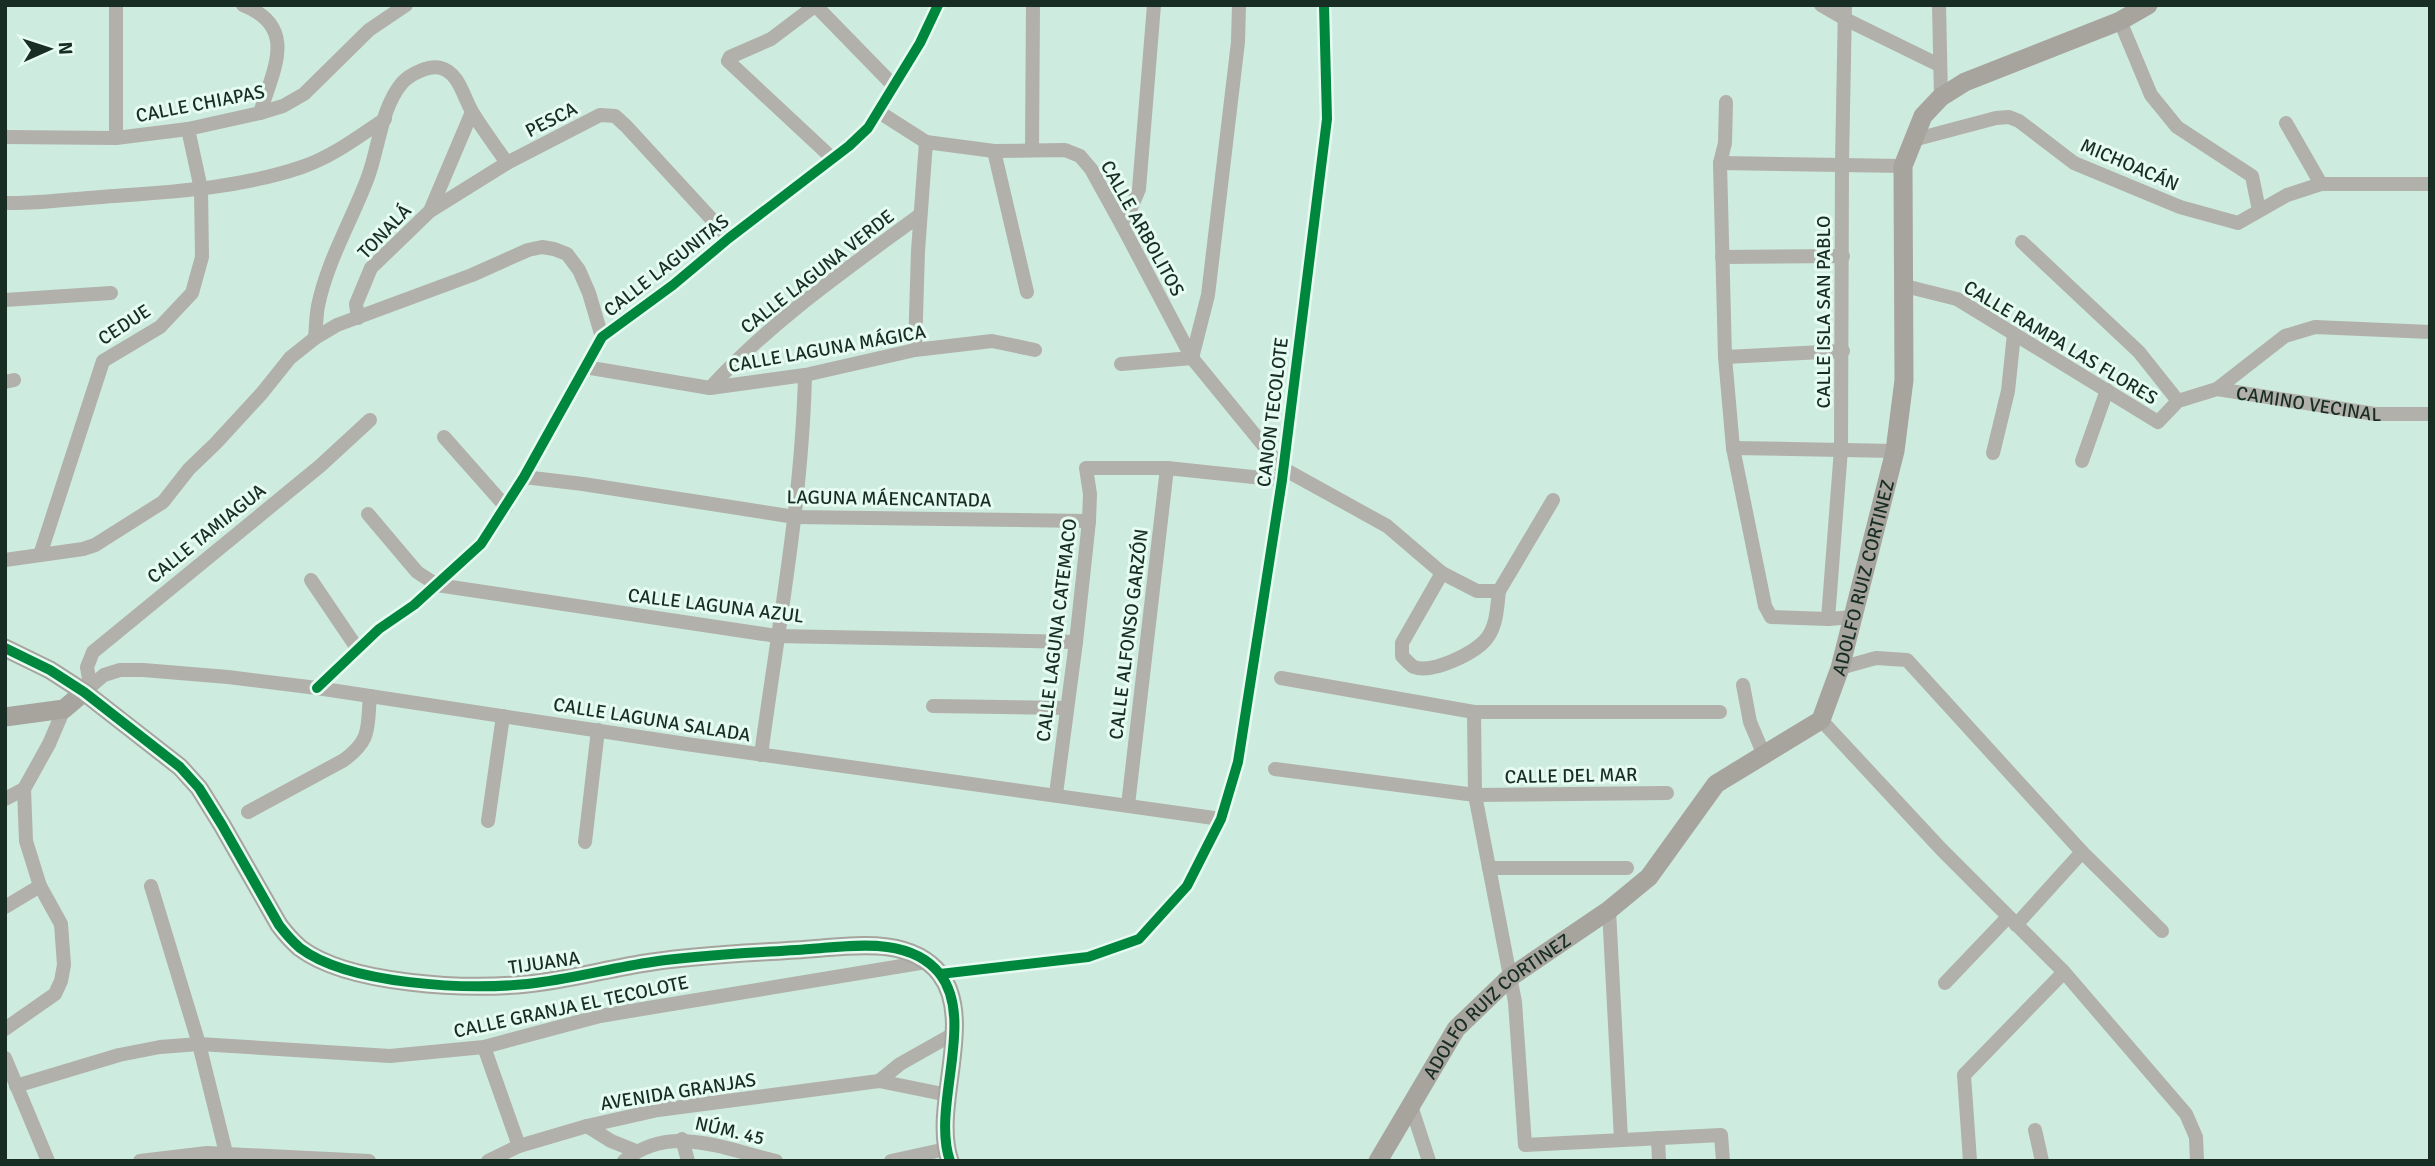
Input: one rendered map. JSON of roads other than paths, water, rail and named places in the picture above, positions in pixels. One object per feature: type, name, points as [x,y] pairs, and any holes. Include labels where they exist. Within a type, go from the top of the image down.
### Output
[{"type":"main road","name":"ADOLFO RUIZ CORTINEZ","points":[[1378,1161],[1456,1029],[1509,978],[1609,910],[1649,877],[1716,784],[1821,720],[1840,667],[1895,451],[1904,380],[1903,166],[1923,116],[1941,97],[1965,82],[2120,21],[2148,5]]},
{"type":"main road","name":"TIJUANA","points":[[5,648],[87,689],[180,767],[199,788],[279,925],[300,948],[340,968],[393,979],[487,986],[550,981],[651,962],[847,947],[895,948],[933,968]]},
{"type":"main road","points":[[5,718],[64,709],[87,689]]},
{"type":"main road","points":[[933,968],[951,1002],[955,1033],[948,1095],[948,1155]]},
{"type":"street","points":[[116,5],[116,138]]},
{"type":"street","points":[[243,5],[268,19],[275,29],[277,41],[277,52],[260,113]]},
{"type":"street","name":"CALLE CHIAPAS","points":[[5,137],[116,138],[188,130],[283,106],[304,94],[369,30],[406,5]]},
{"type":"street","name":"CALLE LAGUNITAS","points":[[317,688],[357,648],[437,585],[481,544],[524,477],[602,337],[673,285],[868,128],[920,43],[938,5]]},
{"type":"street","points":[[1032,150],[1033,5]]},
{"type":"street","points":[[1123,227],[1139,189],[1154,5]]},
{"type":"street","name":"CALLE ARBOLITOS","points":[[1192,358],[1208,296],[1238,42],[1239,5]]},
{"type":"street","name":"CANON TECOLOTE","points":[[1221,819],[1238,762],[1282,474],[1327,119],[1324,5]]},
{"type":"street","points":[[1821,5],[1845,12],[1939,65]]},
{"type":"street","points":[[1939,5],[1941,97]]},
{"type":"street","points":[[832,159],[729,64],[730,57],[771,39],[816,6],[894,86]]},
{"type":"street","name":"CALLE ISLA SAN PABLO","points":[[1828,619],[1841,449],[1845,12]]},
{"type":"street","points":[[2120,21],[2151,95],[2177,127],[2252,176],[2259,210]]},
{"type":"street","points":[[315,338],[318,306],[324,285],[368,177],[390,102],[403,82],[412,75],[437,67],[447,71],[456,80],[472,112],[507,163]]},
{"type":"street","points":[[1726,102],[1725,143],[1720,163],[1725,357],[1733,448],[1765,606],[1771,617],[1853,617]]},
{"type":"street","points":[[430,211],[472,112]]},
{"type":"street","name":"CALLE ARBOLITOS","points":[[878,113],[926,142],[994,151],[1065,150],[1080,156],[1091,169],[1192,358],[1282,474]]},
{"type":"street","name":"PESCA","points":[[430,211],[507,163],[600,115],[615,116],[729,238]]},
{"type":"street","name":"MICHOACÁN","points":[[1913,140],[2009,117],[2019,121],[2074,163],[2180,207],[2238,223],[2287,195],[2321,184],[2430,184]]},
{"type":"street","points":[[5,203],[201,189],[303,167],[347,145],[385,119]]},
{"type":"street","points":[[2286,123],[2321,184]]},
{"type":"street","name":"CEDUE","points":[[40,555],[103,360],[160,327],[192,293],[202,257],[201,189],[188,130]]},
{"type":"street","points":[[915,350],[920,215],[926,142]]},
{"type":"street","points":[[994,151],[1027,292]]},
{"type":"street","points":[[1720,163],[1903,166]]},
{"type":"street","name":"TONALÁ","points":[[358,318],[356,304],[371,268],[430,211]]},
{"type":"street","name":"CALLE LAGUNA VERDE","points":[[710,388],[737,358],[766,333],[920,215]]},
{"type":"street","points":[[2022,242],[2139,352],[2178,401]]},
{"type":"street","points":[[5,560],[95,545],[163,502],[189,469],[262,393],[290,358],[315,338],[337,325],[472,275],[528,250],[542,247],[567,254],[579,270],[589,293],[602,337]]},
{"type":"street","points":[[1723,257],[1843,256]]},
{"type":"street","name":"CALLE RAMPA LAS FLORES","points":[[1905,286],[1957,299],[2158,422]]},
{"type":"street","points":[[5,300],[111,293]]},
{"type":"street","points":[[2217,389],[2286,336],[2315,327],[2430,331]]},
{"type":"street","points":[[1993,453],[2008,391],[2014,334]]},
{"type":"street","name":"CALLE LAGUNA MÁGICA","points":[[585,367],[710,388],[805,375],[915,350],[992,341],[1035,350]]},
{"type":"street","points":[[1725,357],[1843,351]]},
{"type":"street","points":[[1121,364],[1192,358]]},
{"type":"street","points":[[761,755],[795,517],[804,420],[805,375]]},
{"type":"street","name":"CAMINO VECINAL","points":[[2158,422],[2178,401],[2217,389],[2375,414],[2430,414]]},
{"type":"street","points":[[2082,461],[2107,390]]},
{"type":"street","name":"CALLE TAMIAGUA","points":[[87,689],[87,667],[93,652],[320,466],[370,420]]},
{"type":"street","points":[[444,437],[506,507]]},
{"type":"street","points":[[1733,448],[1895,451]]},
{"type":"street","name":"CALLE LAGUNA CATEMACO","points":[[1056,794],[1089,521],[1090,494],[1085,470],[1088,467],[1167,468]]},
{"type":"street","points":[[1167,468],[1282,474],[1387,526],[1442,573],[1477,591],[1499,591]]},
{"type":"street","name":"CALLE ALFONSO GARZÓN","points":[[1128,805],[1167,468]]},
{"type":"street","name":"LAGUNA MÁENCANTADA","points":[[524,477],[795,517],[1089,521]]},
{"type":"street","points":[[1442,573],[1402,643],[1402,656],[1413,667],[1427,669],[1439,666],[1472,652],[1488,638],[1495,622],[1499,591],[1553,500]]},
{"type":"street","points":[[368,514],[417,572],[437,585]]},
{"type":"street","points":[[311,580],[357,648]]},
{"type":"street","name":"CALLE LAGUNA AZUL","points":[[437,585],[777,636],[1076,642]]},
{"type":"street","points":[[1840,667],[1876,658],[1907,660],[2082,852],[2162,931]]},
{"type":"street","name":"CALLE LAGUNA SALADA","points":[[87,689],[104,675],[120,670],[317,688],[761,755],[1221,819]]},
{"type":"street","points":[[1281,678],[1474,712],[1720,712]]},
{"type":"street","points":[[1742,685],[1750,722],[1764,755]]},
{"type":"street","points":[[248,813],[344,760],[358,749],[367,736],[370,695]]},
{"type":"street","points":[[933,706],[1067,708]]},
{"type":"street","points":[[5,1029],[55,994],[64,965],[61,925],[40,886],[26,841],[24,789],[49,744],[64,709]]},
{"type":"street","points":[[1474,712],[1475,795],[1515,1002],[1525,1145],[1721,1135],[1723,1161]]},
{"type":"street","points":[[488,821],[503,716]]},
{"type":"street","points":[[1821,720],[2064,972],[2186,1114],[2196,1137],[2197,1161]]},
{"type":"street","points":[[585,842],[598,730]]},
{"type":"street","name":"CALLE DEL MAR","points":[[1275,769],[1475,795],[1667,793]]},
{"type":"street","points":[[5,799],[24,789]]},
{"type":"street","name":"CALLE GRANJA EL TECOLOTE","points":[[16,1086],[119,1055],[160,1047],[199,1044],[390,1056],[484,1047],[600,1016],[933,968],[1088,957],[1139,939],[1187,886],[1221,819]]},
{"type":"street","points":[[1945,983],[2082,852]]},
{"type":"street","points":[[1489,868],[1627,868]]},
{"type":"street","points":[[5,907],[40,886]]},
{"type":"street","points":[[151,886],[199,1044],[226,1153]]},
{"type":"street","points":[[1609,910],[1621,1139]]},
{"type":"street","points":[[1970,1161],[1964,1075],[2064,972]]},
{"type":"street","name":"AVENIDA GRANJAS","points":[[879,1081],[900,1065],[955,1033]]},
{"type":"street","points":[[484,1047],[519,1146]]},
{"type":"street","points":[[5,1058],[48,1161]]},
{"type":"street","name":"AVENIDA GRANJAS","points":[[488,1161],[519,1146],[587,1126],[658,1110],[879,1081],[948,1095]]},
{"type":"street","points":[[1411,1106],[1429,1161]]},
{"type":"street","points":[[587,1126],[611,1141],[636,1151],[624,1161]]},
{"type":"street","points":[[2035,1130],[2042,1161]]},
{"type":"street","points":[[1658,1138],[1659,1161]]},
{"type":"street","points":[[682,1139],[688,1161]]},
{"type":"street","name":"NÚM. 45","points":[[636,1151],[649,1145],[682,1139],[776,1161]]},
{"type":"street","points":[[140,1161],[181,1155],[226,1153],[369,1161]]},
{"type":"street","points":[[891,1161],[948,1155]]}]
